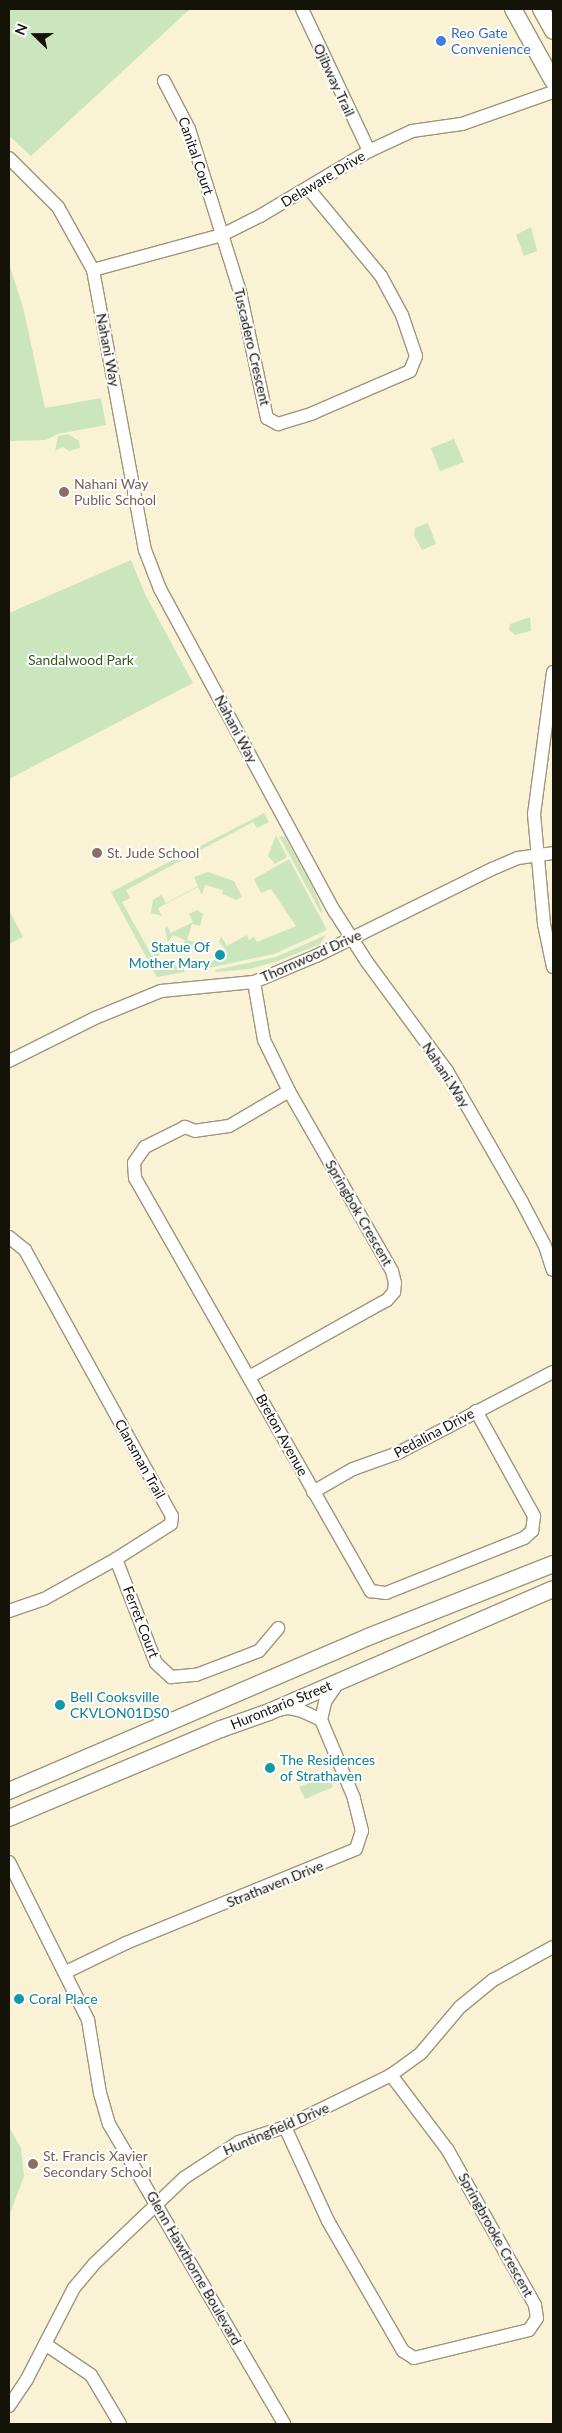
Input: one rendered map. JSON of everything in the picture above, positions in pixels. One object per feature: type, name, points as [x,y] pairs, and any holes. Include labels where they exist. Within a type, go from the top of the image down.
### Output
[{"type":"main road","points":[[514,9],[553,81]]},
{"type":"main road","points":[[541,9],[553,31]]},
{"type":"main road","name":"Hurontario Street","points":[[9,1791],[368,1637],[553,1564]]},
{"type":"main road","name":"Hurontario Street","points":[[9,1818],[221,1729],[269,1712],[553,1589]]},
{"type":"street","name":"Ojibway Trail","points":[[302,9],[369,151]]},
{"type":"street","name":"Canital Court","points":[[164,80],[189,128],[222,235]]},
{"type":"street","name":"Delaware Drive","points":[[93,270],[222,235],[308,188],[369,151],[412,131],[462,124],[553,92]]},
{"type":"street","name":"Nahani Way","points":[[9,158],[58,207],[93,270],[152,573],[352,938],[447,1071],[522,1202],[545,1246],[553,1270]]},
{"type":"street","name":"Tuscadero Crescent","points":[[222,235],[240,292],[267,418],[278,424],[291,421],[410,371],[416,356],[402,315],[381,276],[308,188]]},
{"type":"street","points":[[553,672],[536,786],[534,814],[544,924],[553,967]]},
{"type":"street","name":"Thornwood Drive","points":[[9,1062],[95,1018],[160,991],[254,982],[352,938],[492,869],[538,853],[553,853]]},
{"type":"street","name":"Springbok Crescent","points":[[249,1376],[387,1300],[394,1292],[395,1283],[392,1271],[289,1091],[264,1040],[254,982]]},
{"type":"street","name":"Breton Avenue","points":[[289,1091],[229,1126],[211,1131],[178,1129],[145,1147],[134,1163],[135,1178],[367,1587],[377,1594],[386,1593],[527,1536],[534,1528],[534,1516],[476,1411]]},
{"type":"street","name":"Clansman Trail","points":[[9,1237],[25,1250],[172,1516],[171,1524],[116,1559],[44,1598],[9,1611]]},
{"type":"street","name":"Pedalina Drive","points":[[313,1492],[353,1469],[398,1453],[553,1372]]},
{"type":"street","name":"Ferret Court","points":[[116,1559],[156,1663],[171,1677],[196,1675],[259,1651],[278,1628]]},
{"type":"street","points":[[269,1712],[288,1708],[321,1720],[327,1697],[341,1680]]},
{"type":"street","name":"Strathaven Drive","points":[[66,1972],[126,1943],[356,1849],[362,1831],[354,1798],[321,1720]]},
{"type":"street","name":"Glenn Hawthorne Boulevard","points":[[9,1862],[66,1972],[88,2020],[100,2093],[109,2124],[157,2202],[284,2424]]},
{"type":"street","name":"Huntingfield Drive","points":[[9,2406],[45,2344],[74,2288],[157,2202],[208,2160],[239,2142],[285,2127],[390,2075],[420,2053],[460,2007],[493,1980],[553,1947]]},
{"type":"street","name":"Springbrooke Crescent","points":[[285,2127],[328,2221],[403,2351],[414,2358],[529,2330],[536,2318],[535,2305],[447,2149],[390,2075]]},
{"type":"street","points":[[45,2344],[91,2375],[120,2424]]},
{"type":"green space","points":[[9,9],[190,9],[31,156],[9,136]]},
{"type":"green space","points":[[531,227],[537,251],[524,256],[516,235]]},
{"type":"green space","points":[[9,264],[23,307],[45,408],[101,398],[106,425],[58,434],[46,440],[9,441]]},
{"type":"green space","points":[[68,434],[79,441],[80,448],[69,451],[63,447],[55,451],[58,436]]},
{"type":"green space","points":[[454,439],[464,462],[440,471],[431,448]]},
{"type":"green space","points":[[428,523],[436,544],[422,550],[414,535],[415,528]]},
{"type":"green space","name":"Sandalwood Park","points":[[131,560],[145,594],[193,683],[9,779],[9,613]]},
{"type":"green space","points":[[530,617],[531,631],[515,635],[509,630],[510,624]]},
{"type":"green space","points":[[264,813],[269,822],[257,828],[253,822],[126,890],[130,898],[122,902],[152,956],[160,952],[157,960],[181,968],[185,959],[185,972],[157,977],[111,892]]},
{"type":"green space","points":[[276,835],[287,857],[275,864],[268,856]]},
{"type":"green space","points":[[279,836],[285,837],[315,892],[323,912],[321,913]]},
{"type":"green space","points":[[289,859],[327,930],[274,954],[203,969],[201,964],[208,966],[210,961],[227,958],[225,949],[219,942],[221,936],[227,946],[247,935],[249,940],[254,937],[257,942],[296,926],[271,889],[261,893],[254,879]]},
{"type":"green space","points":[[208,872],[234,881],[242,897],[236,900],[222,894],[223,890],[205,885],[202,895],[198,887],[158,908],[162,916],[151,913],[153,900],[161,895],[166,903],[198,886],[194,877]]},
{"type":"green space","points":[[9,910],[23,937],[9,944]]},
{"type":"green space","points":[[197,910],[203,914],[200,926],[192,924],[187,940],[195,942],[194,945],[182,947],[185,940],[173,935],[168,942],[165,929],[167,926],[171,933],[193,922],[189,914]]},
{"type":"green space","points":[[326,935],[320,944],[278,961],[250,969],[216,972],[215,970],[276,957]]},
{"type":"green space","points":[[328,1775],[333,1787],[305,1799],[299,1787]]},
{"type":"green space","points":[[9,2127],[21,2148],[24,2176],[9,2216]]},
{"type":"place","name":"Reo Gate Convenience","points":[[441,41]]},
{"type":"place","name":"Nahani Way Public School","points":[[64,492]]},
{"type":"place","name":"St. Jude School","points":[[97,853]]},
{"type":"place","name":"Statue Of Mother Mary","points":[[220,955]]},
{"type":"place","name":"Bell Cooksville CKVLON01DS0","points":[[60,1705]]},
{"type":"place","name":"The Residences of Strathaven","points":[[270,1768]]},
{"type":"place","name":"Coral Place","points":[[19,1999]]},
{"type":"place","name":"St. Francis Xavier Secondary School","points":[[33,2164]]}]
